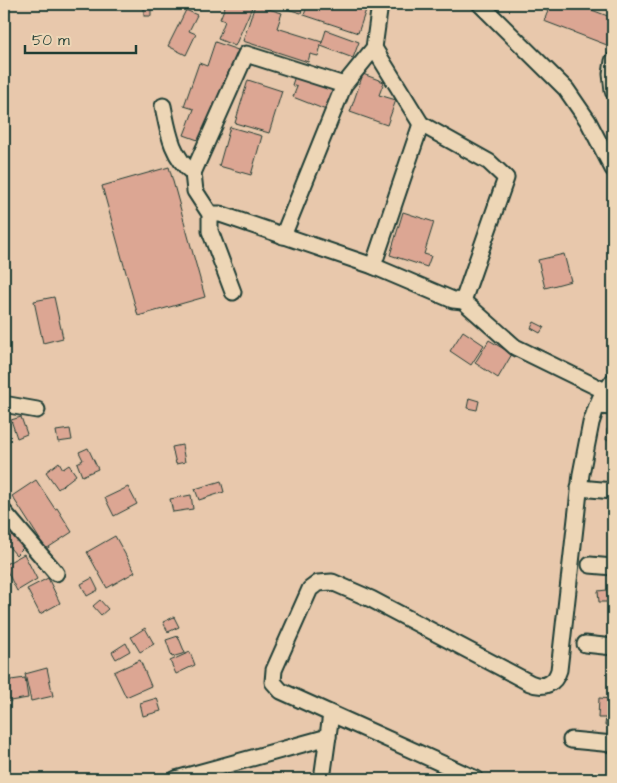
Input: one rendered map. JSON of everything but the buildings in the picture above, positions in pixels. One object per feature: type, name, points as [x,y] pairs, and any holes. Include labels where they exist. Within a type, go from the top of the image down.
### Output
[{"type":"street","points":[[282,236],[344,85],[374,48],[380,4]]},
{"type":"street","points":[[480,4],[566,89],[588,121],[613,169]]},
{"type":"street","points":[[374,48],[421,124],[489,162],[506,178],[463,301]]},
{"type":"street","points":[[233,292],[210,231],[210,214],[195,192],[193,173],[246,54],[344,85]]},
{"type":"street","points":[[613,61],[611,74],[613,91]]},
{"type":"street","points":[[163,106],[170,141],[184,166],[193,173]]},
{"type":"street","points":[[373,266],[421,124]]},
{"type":"street","points":[[210,214],[220,214],[373,266],[453,300],[463,301],[515,347],[609,386],[597,406],[591,423],[579,488],[559,670],[554,681],[548,684],[536,685],[370,599],[332,582],[318,583],[310,589],[274,670],[273,682],[280,691],[476,779]]},
{"type":"street","points":[[4,406],[10,405],[37,410]]},
{"type":"street","points":[[597,406],[613,407]]},
{"type":"street","points":[[579,488],[613,491]]},
{"type":"street","points":[[4,512],[56,573]]},
{"type":"street","points":[[590,565],[613,567]]},
{"type":"street","points":[[585,644],[613,647]]},
{"type":"street","points":[[322,779],[330,714]]},
{"type":"street","points":[[176,779],[328,737]]},
{"type":"street","points":[[571,740],[613,744]]}]
